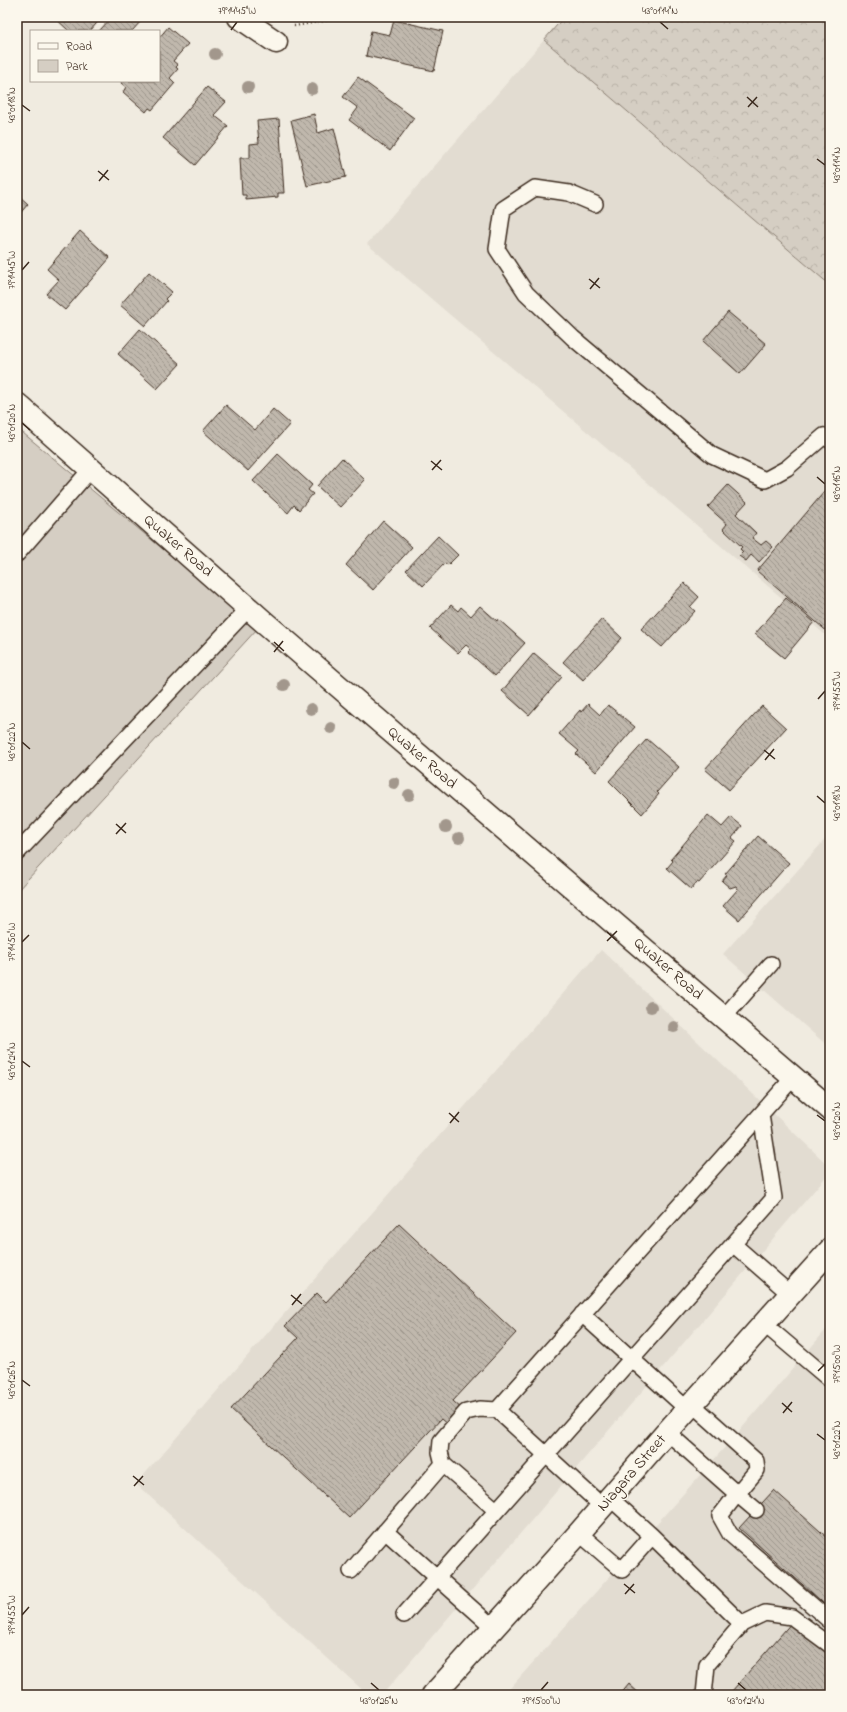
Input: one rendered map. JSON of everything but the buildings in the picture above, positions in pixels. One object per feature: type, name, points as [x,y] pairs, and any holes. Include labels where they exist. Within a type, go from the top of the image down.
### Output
[{"type":"street","points":[[239,17],[268,37]]},
{"type":"street","name":"Quaker Road","points":[[17,404],[249,608],[830,1109]]},
{"type":"street","name":"Niagara Street","points":[[433,1695],[580,1533],[667,1432],[830,1250]]},
{"type":"lane","points":[[595,204],[569,193],[535,188],[503,209],[497,249],[526,293],[572,338],[712,455],[765,480],[787,468],[824,436],[830,440]]},
{"type":"lane","points":[[17,554],[91,469]]},
{"type":"lane","points":[[17,853],[249,608]]},
{"type":"lane","points":[[724,1017],[770,964]]},
{"type":"lane","points":[[497,1410],[794,1078]]},
{"type":"lane","points":[[404,1615],[545,1454],[774,1198],[761,1115]]},
{"type":"lane","points":[[733,1244],[790,1294]]},
{"type":"lane","points":[[582,1314],[632,1358],[756,1461],[757,1470],[720,1516],[730,1534],[830,1621]]},
{"type":"lane","points":[[764,1324],[830,1380]]},
{"type":"lane","points":[[496,1510],[443,1464],[440,1452],[441,1441],[466,1412],[480,1408],[497,1410],[545,1454],[652,1536],[742,1624]]},
{"type":"lane","points":[[667,1432],[756,1510]]},
{"type":"lane","points":[[351,1571],[443,1464]]},
{"type":"lane","points":[[385,1531],[494,1628]]},
{"type":"lane","points":[[580,1533],[622,1570],[652,1536]]},
{"type":"lane","points":[[704,1695],[707,1665],[742,1624],[765,1613],[792,1617],[830,1645]]},
{"type":"path","points":[[268,37],[347,17]]},
{"type":"shaded area","points":[[544,40],[830,285],[830,639],[367,244]]},
{"type":"shaded area","points":[[830,834],[830,1048],[723,954]]},
{"type":"shaded area","points":[[601,950],[830,1167],[830,1172],[382,1695],[368,1695],[136,1484]]},
{"type":"shaded area","points":[[830,1325],[830,1695],[504,1695],[742,1428]]},
{"type":"green space","points":[[564,17],[830,17],[830,285],[544,40]]},
{"type":"green space","points":[[17,428],[258,628],[17,891]]}]
